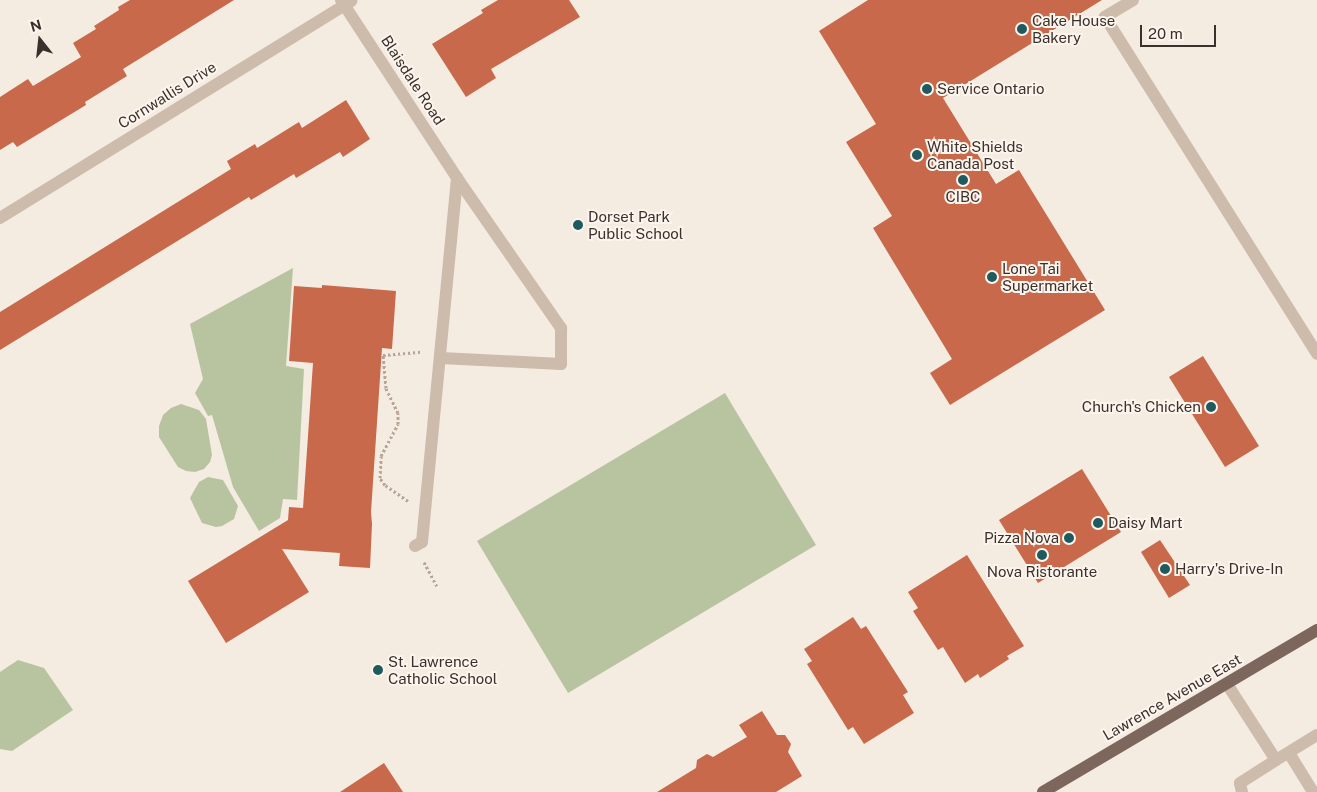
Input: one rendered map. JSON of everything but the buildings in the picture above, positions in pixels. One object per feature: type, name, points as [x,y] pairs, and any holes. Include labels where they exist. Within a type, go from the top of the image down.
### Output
[{"type":"main road","name":"Lawrence Avenue East","points":[[1043,792],[1317,630]]},
{"type":"street","points":[[1133,0],[1105,17],[1317,354]]},
{"type":"street","name":"Blaisdale Road","points":[[346,2],[457,178],[561,328],[561,364],[441,354]]},
{"type":"street","name":"Cornwallis Drive","points":[[0,218],[346,2]]},
{"type":"street","points":[[415,546],[422,542],[457,178]]},
{"type":"street","points":[[1227,684],[1276,760]]},
{"type":"street","points":[[1242,792],[1240,783],[1317,735]]},
{"type":"street","points":[[1289,752],[1313,792]]},
{"type":"path","points":[[425,510],[403,499],[385,485],[380,478],[381,456],[398,424],[398,412],[386,388],[383,355],[441,354]]},
{"type":"path","points":[[415,546],[437,586]]},
{"type":"green space","points":[[293,268],[286,366],[304,369],[297,500],[283,499],[280,518],[259,531],[233,487],[212,415],[208,416],[195,393],[203,379],[190,324]]},
{"type":"green space","points":[[725,393],[816,545],[568,693],[477,541]]},
{"type":"green space","points":[[181,404],[199,410],[206,419],[212,455],[210,462],[204,469],[195,472],[186,471],[178,467],[159,437],[159,426],[163,415],[171,408]]},
{"type":"green space","points":[[208,477],[223,480],[238,506],[234,519],[222,526],[216,527],[202,523],[190,498],[199,482]]},
{"type":"green space","points":[[18,660],[44,668],[73,710],[12,751],[0,749],[0,672]]},
{"type":"place","name":"Cake House Bakery","points":[[1022,29]]},
{"type":"place","name":"Service Ontario","points":[[927,89]]},
{"type":"place","name":"White Shields Canada Post","points":[[917,155]]},
{"type":"place","name":"CIBC","points":[[963,180]]},
{"type":"place","name":"Dorset Park Public School","points":[[578,225]]},
{"type":"place","name":"Lone Tai Supermarket","points":[[992,277]]},
{"type":"place","name":"Church's Chicken","points":[[1211,407]]},
{"type":"place","name":"Daisy Mart","points":[[1098,523]]},
{"type":"place","name":"Pizza Nova","points":[[1069,538]]},
{"type":"place","name":"Nova Ristorante","points":[[1042,555]]},
{"type":"place","name":"Harry's Drive-In","points":[[1165,569]]},
{"type":"place","name":"St. Lawrence Catholic School","points":[[378,670]]}]
